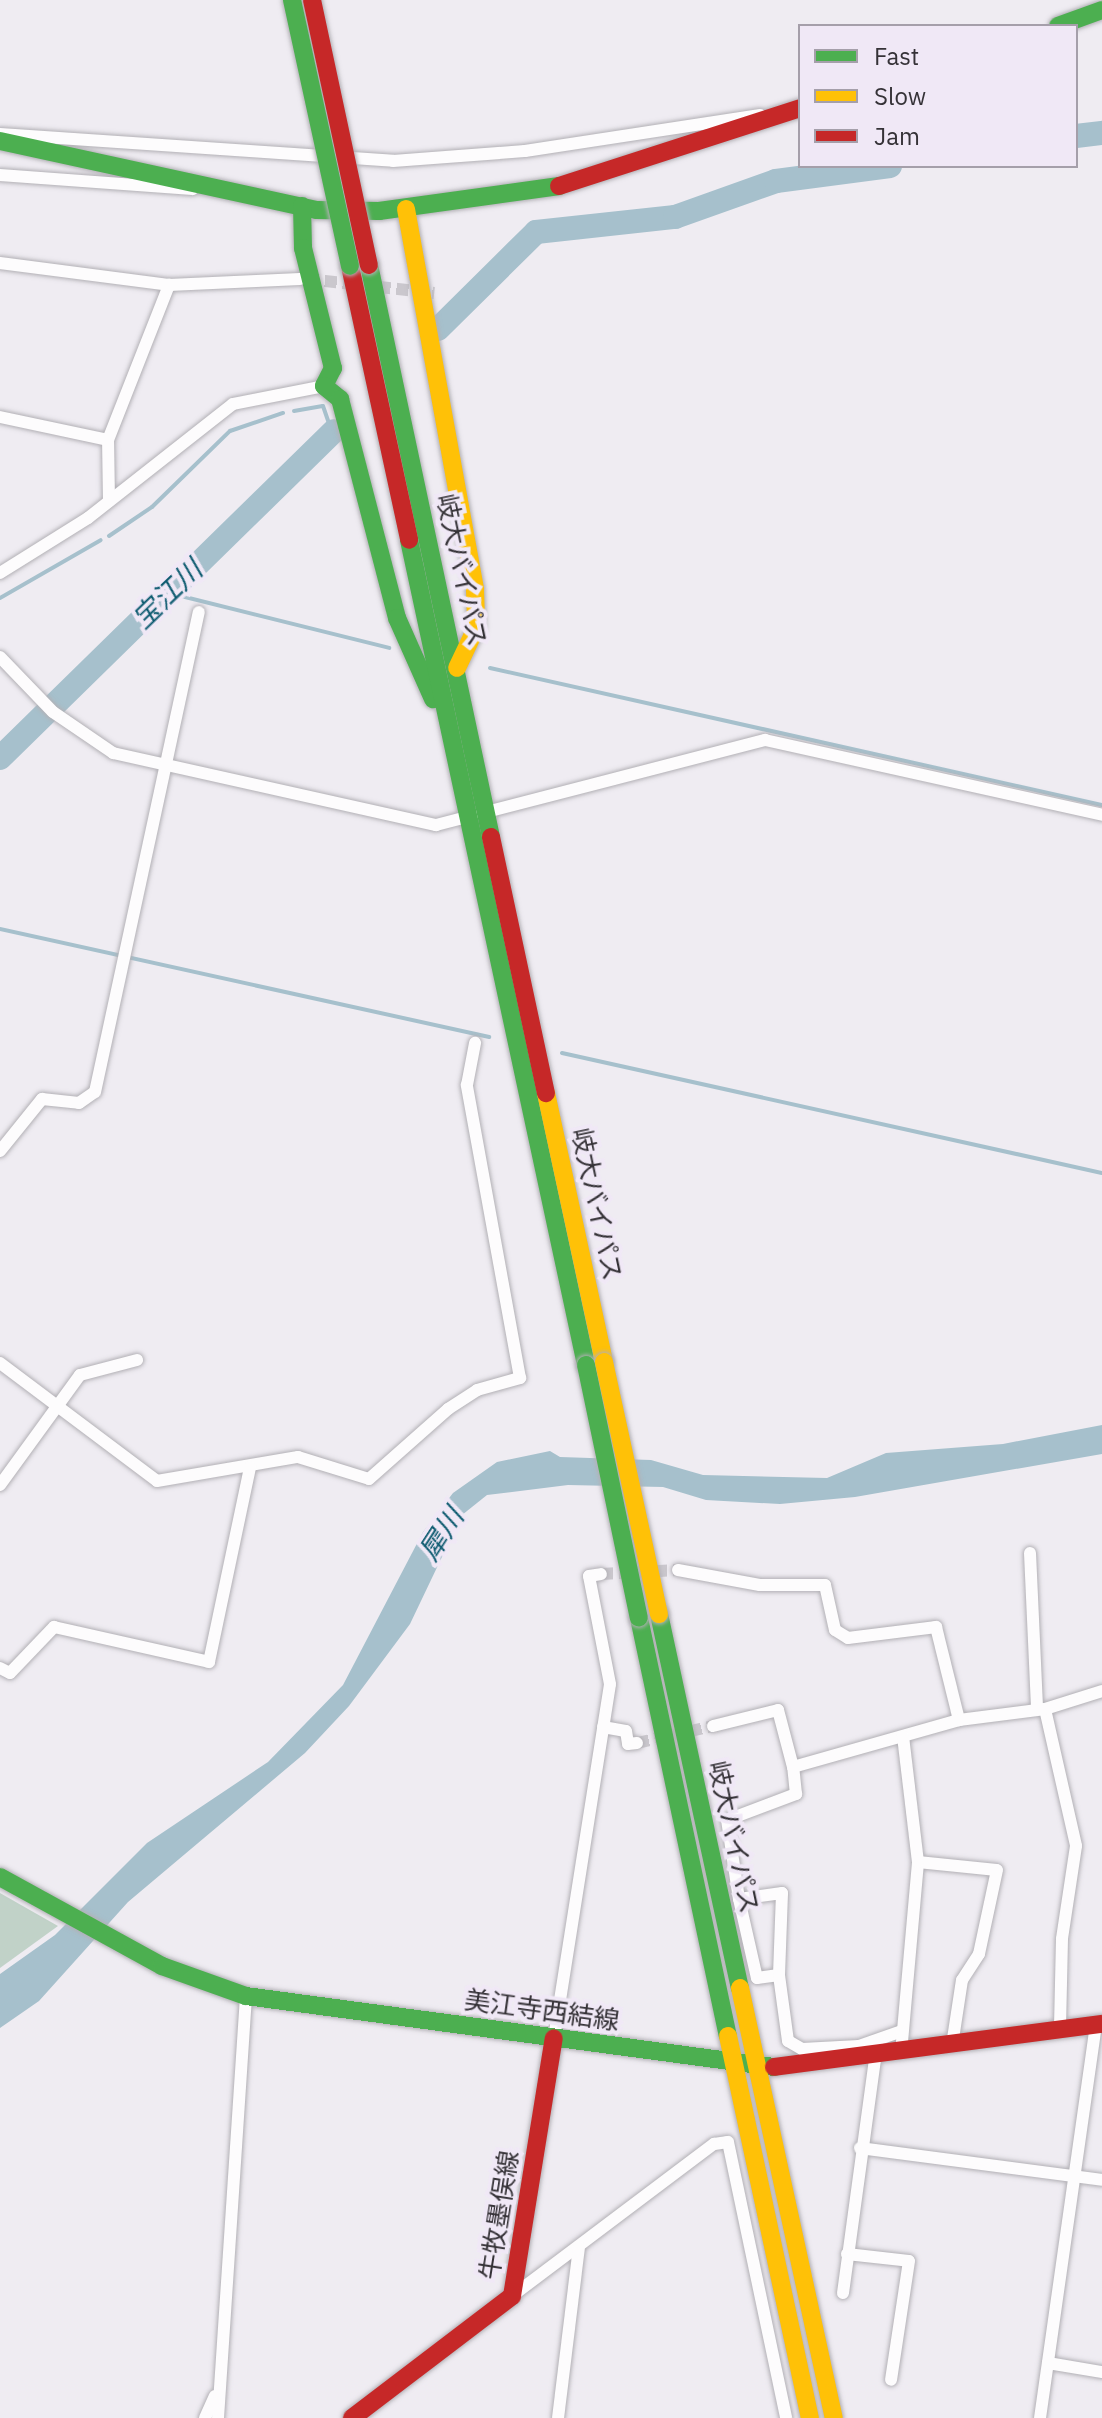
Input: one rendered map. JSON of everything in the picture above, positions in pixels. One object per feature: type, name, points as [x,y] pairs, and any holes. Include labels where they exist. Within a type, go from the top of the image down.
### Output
[{"type":"main road","name":"岐大バイパス","points":[[292,0],[360,265],[457,668],[595,1363],[639,1618],[810,2418]]},
{"type":"main road","name":"岐大バイパス","points":[[312,0],[442,708],[595,1363],[659,1614],[834,2418]]},
{"type":"main road","points":[[1064,24],[1102,10]]},
{"type":"main road","points":[[0,141],[302,206],[406,209],[571,184],[771,114],[798,108]]},
{"type":"main road","points":[[302,206],[303,248],[333,368],[324,386],[340,399],[397,618],[427,693],[442,708]]},
{"type":"main road","points":[[406,209],[475,590],[476,628],[457,668]]},
{"type":"main road","name":"美江寺西結線","points":[[0,1877],[111,1939],[246,1996],[733,2064],[757,2066],[875,2059],[1099,2024]]},
{"type":"main road","name":"牛牧墨俣線","points":[[352,2418],[512,2296],[554,2038]]},
{"type":"street","points":[[0,134],[393,161],[525,151],[771,114]]},
{"type":"street","points":[[0,175],[126,188],[211,187]]},
{"type":"street","points":[[0,263],[169,285],[300,279]]},
{"type":"street","points":[[109,501],[108,440],[169,285]]},
{"type":"street","points":[[0,573],[109,501],[233,404],[324,386]]},
{"type":"street","points":[[0,417],[108,440]]},
{"type":"street","points":[[0,1151],[42,1099],[79,1103],[95,1092],[199,612]]},
{"type":"street","points":[[0,657],[50,708],[113,753],[436,825],[487,809],[765,740],[1102,815]]},
{"type":"street","points":[[0,1363],[157,1481],[298,1457],[369,1479],[448,1409],[477,1390],[520,1378],[467,1085],[475,1043]]},
{"type":"street","points":[[0,1485],[80,1375],[137,1360]]},
{"type":"street","points":[[0,1668],[10,1673],[54,1627],[209,1662],[250,1467]]},
{"type":"street","points":[[1030,1553],[1041,1708],[1076,1846],[1062,1939],[1060,2029]]},
{"type":"street","points":[[678,1570],[760,1585],[825,1585],[835,1630],[848,1638],[936,1627],[959,1720]]},
{"type":"street","points":[[554,2038],[610,1684],[589,1576],[601,1574]]},
{"type":"street","points":[[793,1767],[959,1720],[1041,1708],[1102,1691]]},
{"type":"street","points":[[713,1726],[778,1710],[793,1767],[796,1794],[727,1820],[739,1899],[757,1978],[779,1975]]},
{"type":"street","points":[[603,1727],[626,1731],[628,1744],[637,1743]]},
{"type":"street","points":[[901,2053],[918,1862],[903,1737]]},
{"type":"street","points":[[918,1862],[997,1870],[979,1954],[962,1980],[952,2045]]},
{"type":"street","points":[[739,1899],[782,1893],[779,1975],[783,2023],[794,2048],[859,2046],[902,2031]]},
{"type":"street","points":[[218,2418],[218,2389],[230,2314],[246,1996]]},
{"type":"street","points":[[1040,2418],[1099,2024]]},
{"type":"street","points":[[843,2293],[860,2148],[875,2059]]},
{"type":"street","points":[[512,2296],[714,2144],[732,2144],[786,2418]]},
{"type":"street","points":[[860,2148],[1102,2180]]},
{"type":"street","points":[[558,2418],[579,2247]]},
{"type":"street","points":[[847,2254],[909,2261],[891,2380]]},
{"type":"street","points":[[1048,2363],[1102,2372]]},
{"type":"street","points":[[205,2418],[218,2389]]},
{"type":"green space","points":[[0,1893],[58,1926],[0,1968]]},
{"type":"water","name":"犀川","points":[[1102,1425],[1102,1454],[855,1497],[780,1504],[706,1500],[663,1487],[568,1485],[487,1495],[462,1515],[410,1624],[349,1706],[305,1753],[128,1902],[39,2001],[0,2028],[0,1974],[55,1935],[147,1843],[268,1762],[343,1685],[423,1532],[453,1493],[497,1462],[550,1451],[560,1457],[651,1460],[703,1475],[827,1478],[886,1453],[1003,1444]]},
{"type":"waterway","points":[[1078,136],[1102,133]]},
{"type":"waterway","points":[[438,329],[536,232],[675,217],[776,181],[875,168]]},
{"type":"waterway","points":[[294,411],[323,406],[332,432]]},
{"type":"waterway","points":[[109,536],[152,507],[230,431],[283,413]]},
{"type":"waterway","name":"宝江川","points":[[0,758],[334,431]]},
{"type":"waterway","points":[[0,598],[101,540]]},
{"type":"waterway","points":[[169,593],[389,648]]},
{"type":"waterway","points":[[490,668],[1102,805]]},
{"type":"waterway","points":[[0,929],[489,1037]]},
{"type":"waterway","points":[[562,1053],[1102,1173]]},
{"type":"tunnel","points":[[307,279],[434,293]]},
{"type":"tunnel","points":[[601,1574],[678,1570]]},
{"type":"tunnel","points":[[637,1743],[713,1726]]},
{"type":"traffic: fast","points":[[292,0],[350,266]]},
{"type":"traffic: fast","points":[[1064,24],[1102,10]]},
{"type":"traffic: fast","points":[[0,141],[316,210],[379,211],[559,186]]},
{"type":"traffic: fast","points":[[302,206],[303,248],[333,368],[324,386],[340,399],[397,618],[433,699]]},
{"type":"traffic: fast","points":[[369,265],[491,837]]},
{"type":"traffic: fast","points":[[409,540],[586,1365]]},
{"type":"traffic: fast","points":[[586,1365],[639,1618]]},
{"type":"traffic: fast","points":[[659,1614],[740,1988]]},
{"type":"traffic: fast","points":[[639,1618],[728,2036]]},
{"type":"traffic: fast","points":[[0,1877],[162,1966],[246,1996],[774,2067]]},
{"type":"traffic: slow","points":[[406,209],[475,590],[476,628],[457,668]]},
{"type":"traffic: slow","points":[[546,1093],[604,1362]]},
{"type":"traffic: slow","points":[[604,1362],[659,1614]]},
{"type":"traffic: slow","points":[[740,1988],[834,2418]]},
{"type":"traffic: slow","points":[[728,2036],[810,2418]]},
{"type":"traffic: jam","points":[[312,0],[369,265]]},
{"type":"traffic: jam","points":[[559,186],[798,109]]},
{"type":"traffic: jam","points":[[350,266],[409,540]]},
{"type":"traffic: jam","points":[[491,837],[546,1093]]},
{"type":"traffic: jam","points":[[774,2067],[1102,2024]]},
{"type":"traffic: jam","points":[[352,2418],[512,2296],[554,2038]]}]
